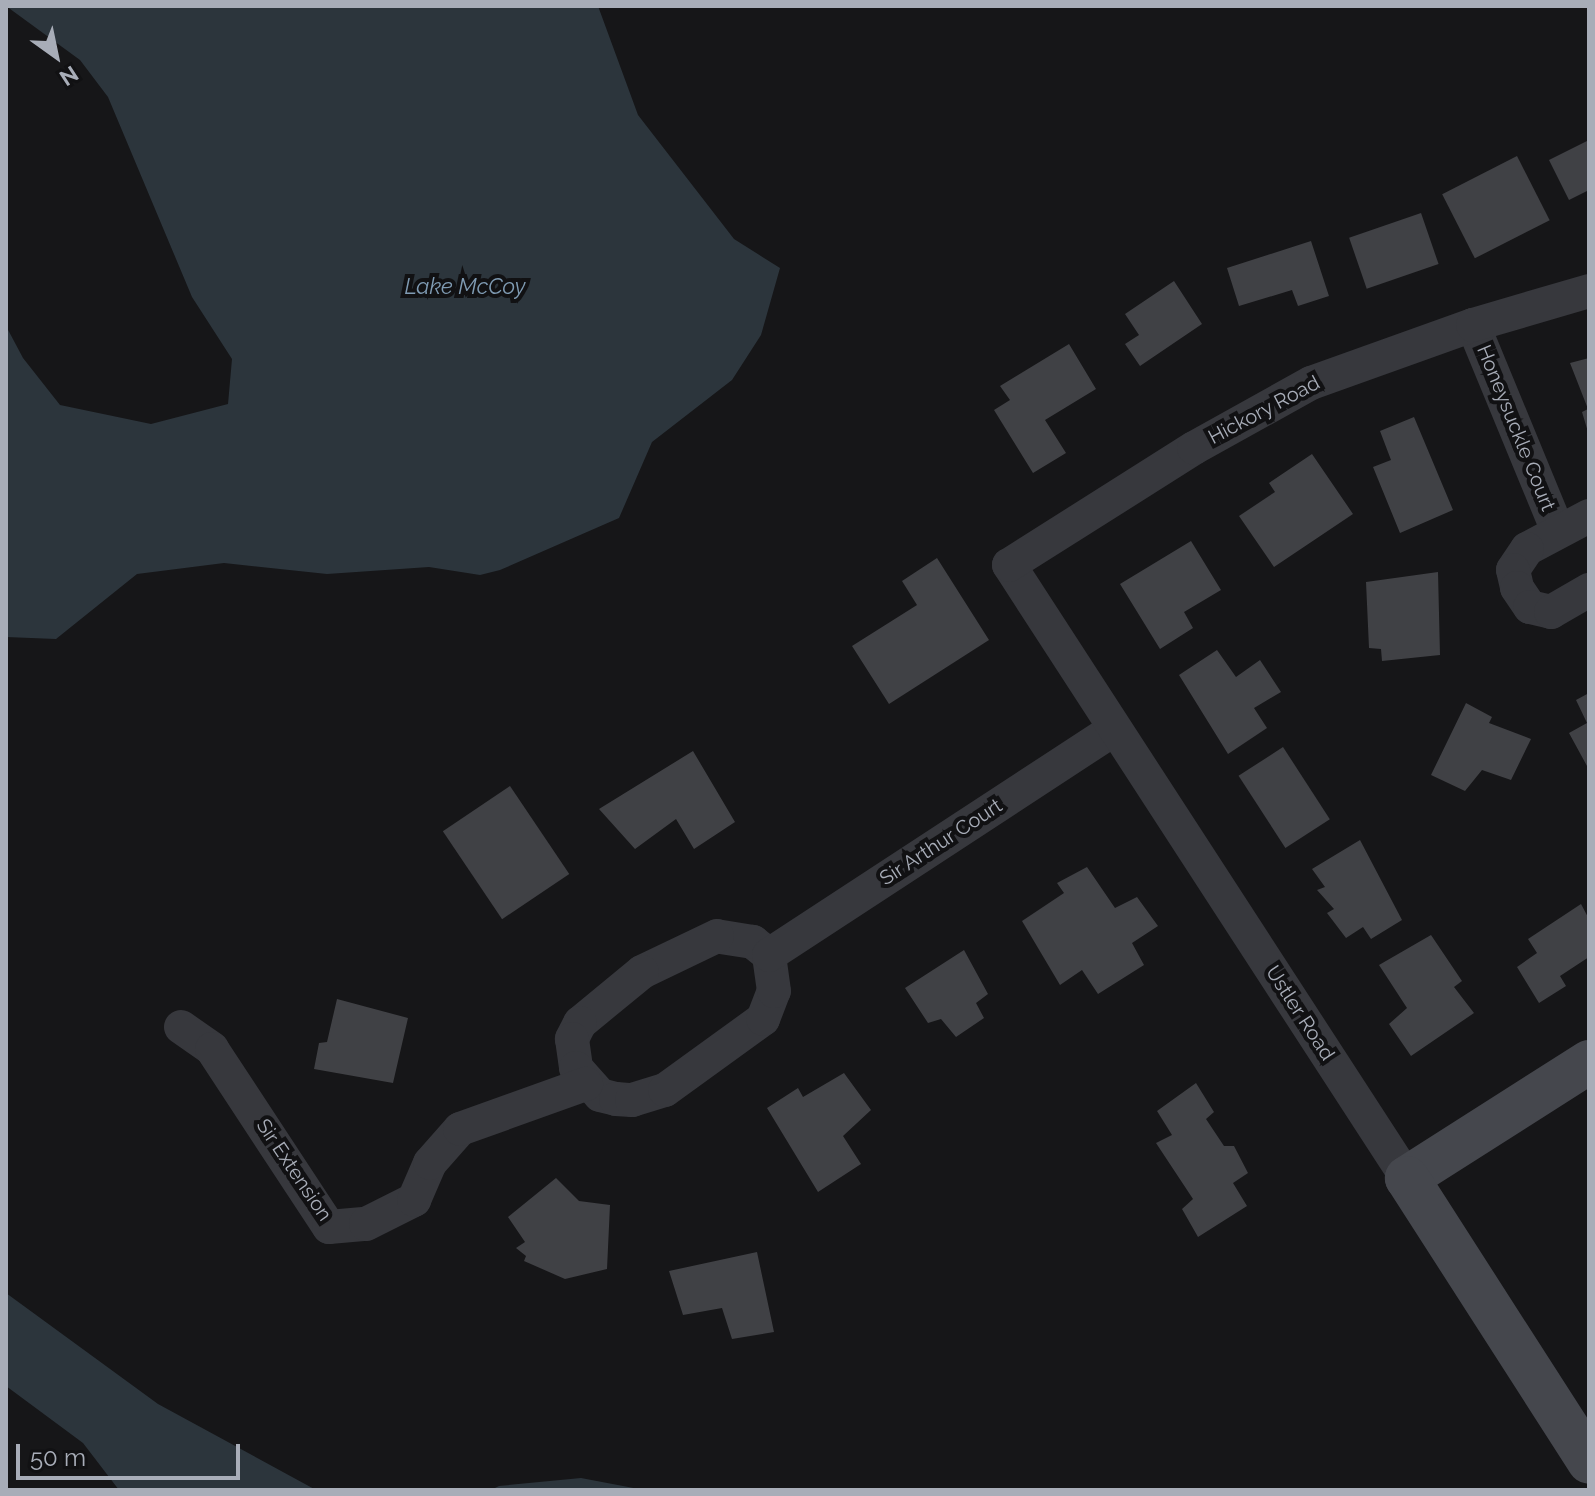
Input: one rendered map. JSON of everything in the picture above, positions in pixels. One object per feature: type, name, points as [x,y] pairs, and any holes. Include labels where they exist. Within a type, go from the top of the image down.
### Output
[{"type":"street","name":"Hickory Road","points":[[1009,565],[1194,448],[1311,383],[1473,325],[1589,291]]},
{"type":"street","name":"Honeysuckle Court","points":[[1473,325],[1558,531]]},
{"type":"street","name":"Honeysuckle Court","points":[[1589,516],[1527,549],[1513,570],[1517,588],[1530,607],[1551,612],[1589,590]]},
{"type":"street","name":"Ustler Road","points":[[1009,565],[1589,1462]]},
{"type":"street","name":"Sir Arthur Court","points":[[769,955],[1114,729]]},
{"type":"street","points":[[717,936],[753,942],[769,955],[774,991],[770,1008],[750,1030],[652,1096],[616,1099],[586,1084],[576,1068],[572,1039],[580,1023],[618,989],[694,943],[717,936]]},
{"type":"street","name":"Sir Extension","points":[[181,1027],[212,1049],[329,1227],[366,1224],[414,1200],[430,1163],[460,1129],[586,1084]]},
{"type":"street","points":[[1407,1178],[1589,1062]]},
{"type":"water","name":"Lake McCoy","points":[[6,6],[598,6],[638,115],[734,239],[780,268],[761,335],[732,380],[652,442],[619,518],[500,570],[480,575],[429,567],[327,574],[224,563],[137,574],[56,639],[6,637],[6,326],[23,358],[60,405],[151,424],[228,404],[232,359],[192,297],[108,97],[80,60]]},
{"type":"water","points":[[6,1293],[158,1404],[316,1490],[119,1490],[83,1443],[6,1386]]},
{"type":"water","points":[[581,1478],[644,1490],[491,1490],[499,1486]]},
{"type":"building","points":[[1589,140],[1589,190],[1569,200],[1549,160]]},
{"type":"building","points":[[1517,156],[1550,220],[1475,258],[1442,194]]},
{"type":"building","points":[[1421,213],[1439,264],[1367,289],[1349,238]]},
{"type":"building","points":[[1311,241],[1329,296],[1298,306],[1292,290],[1239,306],[1227,268]]},
{"type":"building","points":[[1174,281],[1202,324],[1140,366],[1125,344],[1139,335],[1125,314]]},
{"type":"building","points":[[1069,344],[1096,389],[1045,420],[1066,453],[1033,473],[994,410],[1010,400],[1000,386]]},
{"type":"building","points":[[1589,358],[1588,432],[1582,412],[1588,409],[1570,363]]},
{"type":"building","points":[[1414,417],[1453,510],[1400,533],[1373,467],[1391,460],[1380,431]]},
{"type":"building","points":[[1312,454],[1353,514],[1274,567],[1239,516],[1275,492],[1269,483]]},
{"type":"building","points":[[1191,541],[1221,590],[1184,612],[1193,628],[1160,649],[1120,584]]},
{"type":"building","points":[[937,558],[989,640],[889,704],[852,646],[917,605],[902,581]]},
{"type":"building","points":[[1438,572],[1440,655],[1382,661],[1381,649],[1369,648],[1366,582]]},
{"type":"building","points":[[1217,650],[1236,677],[1260,660],[1281,692],[1254,708],[1267,728],[1228,754],[1179,675]]},
{"type":"building","points":[[1589,693],[1587,766],[1569,733],[1587,723],[1576,700]]},
{"type":"building","points":[[1466,703],[1492,717],[1489,723],[1531,739],[1511,780],[1482,770],[1465,791],[1431,775]]},
{"type":"building","points":[[1283,747],[1330,819],[1285,848],[1239,776]]},
{"type":"building","points":[[693,751],[735,822],[694,849],[676,819],[635,849],[599,809]]},
{"type":"building","points":[[510,786],[569,874],[502,919],[443,831]]},
{"type":"building","points":[[1360,840],[1402,920],[1371,939],[1363,927],[1346,938],[1327,913],[1334,909],[1317,890],[1325,887],[1312,869]]},
{"type":"building","points":[[1087,867],[1115,908],[1137,897],[1158,926],[1132,943],[1144,965],[1098,994],[1082,970],[1060,985],[1022,921],[1064,893],[1057,883]]},
{"type":"building","points":[[1581,904],[1589,919],[1589,957],[1560,976],[1566,986],[1539,1003],[1517,967],[1537,953],[1528,939]]},
{"type":"building","points":[[1431,935],[1462,981],[1454,987],[1474,1013],[1411,1056],[1389,1024],[1407,1008],[1379,965]]},
{"type":"building","points":[[964,950],[988,994],[976,1003],[984,1018],[956,1037],[941,1019],[928,1023],[905,988]]},
{"type":"building","points":[[337,999],[408,1018],[393,1083],[314,1069],[319,1043],[327,1042]]},
{"type":"building","points":[[844,1073],[871,1110],[843,1136],[861,1164],[818,1192],[767,1108],[798,1088],[803,1097]]},
{"type":"building","points":[[1196,1083],[1214,1112],[1206,1119],[1224,1146],[1234,1146],[1248,1173],[1233,1183],[1247,1206],[1198,1237],[1182,1209],[1193,1199],[1156,1143],[1172,1135],[1157,1111]]},
{"type":"building","points":[[556,1178],[579,1201],[610,1205],[607,1269],[565,1279],[524,1261],[526,1256],[516,1248],[525,1242],[508,1217]]},
{"type":"building","points":[[757,1252],[774,1332],[732,1339],[722,1308],[683,1315],[669,1271]]}]
